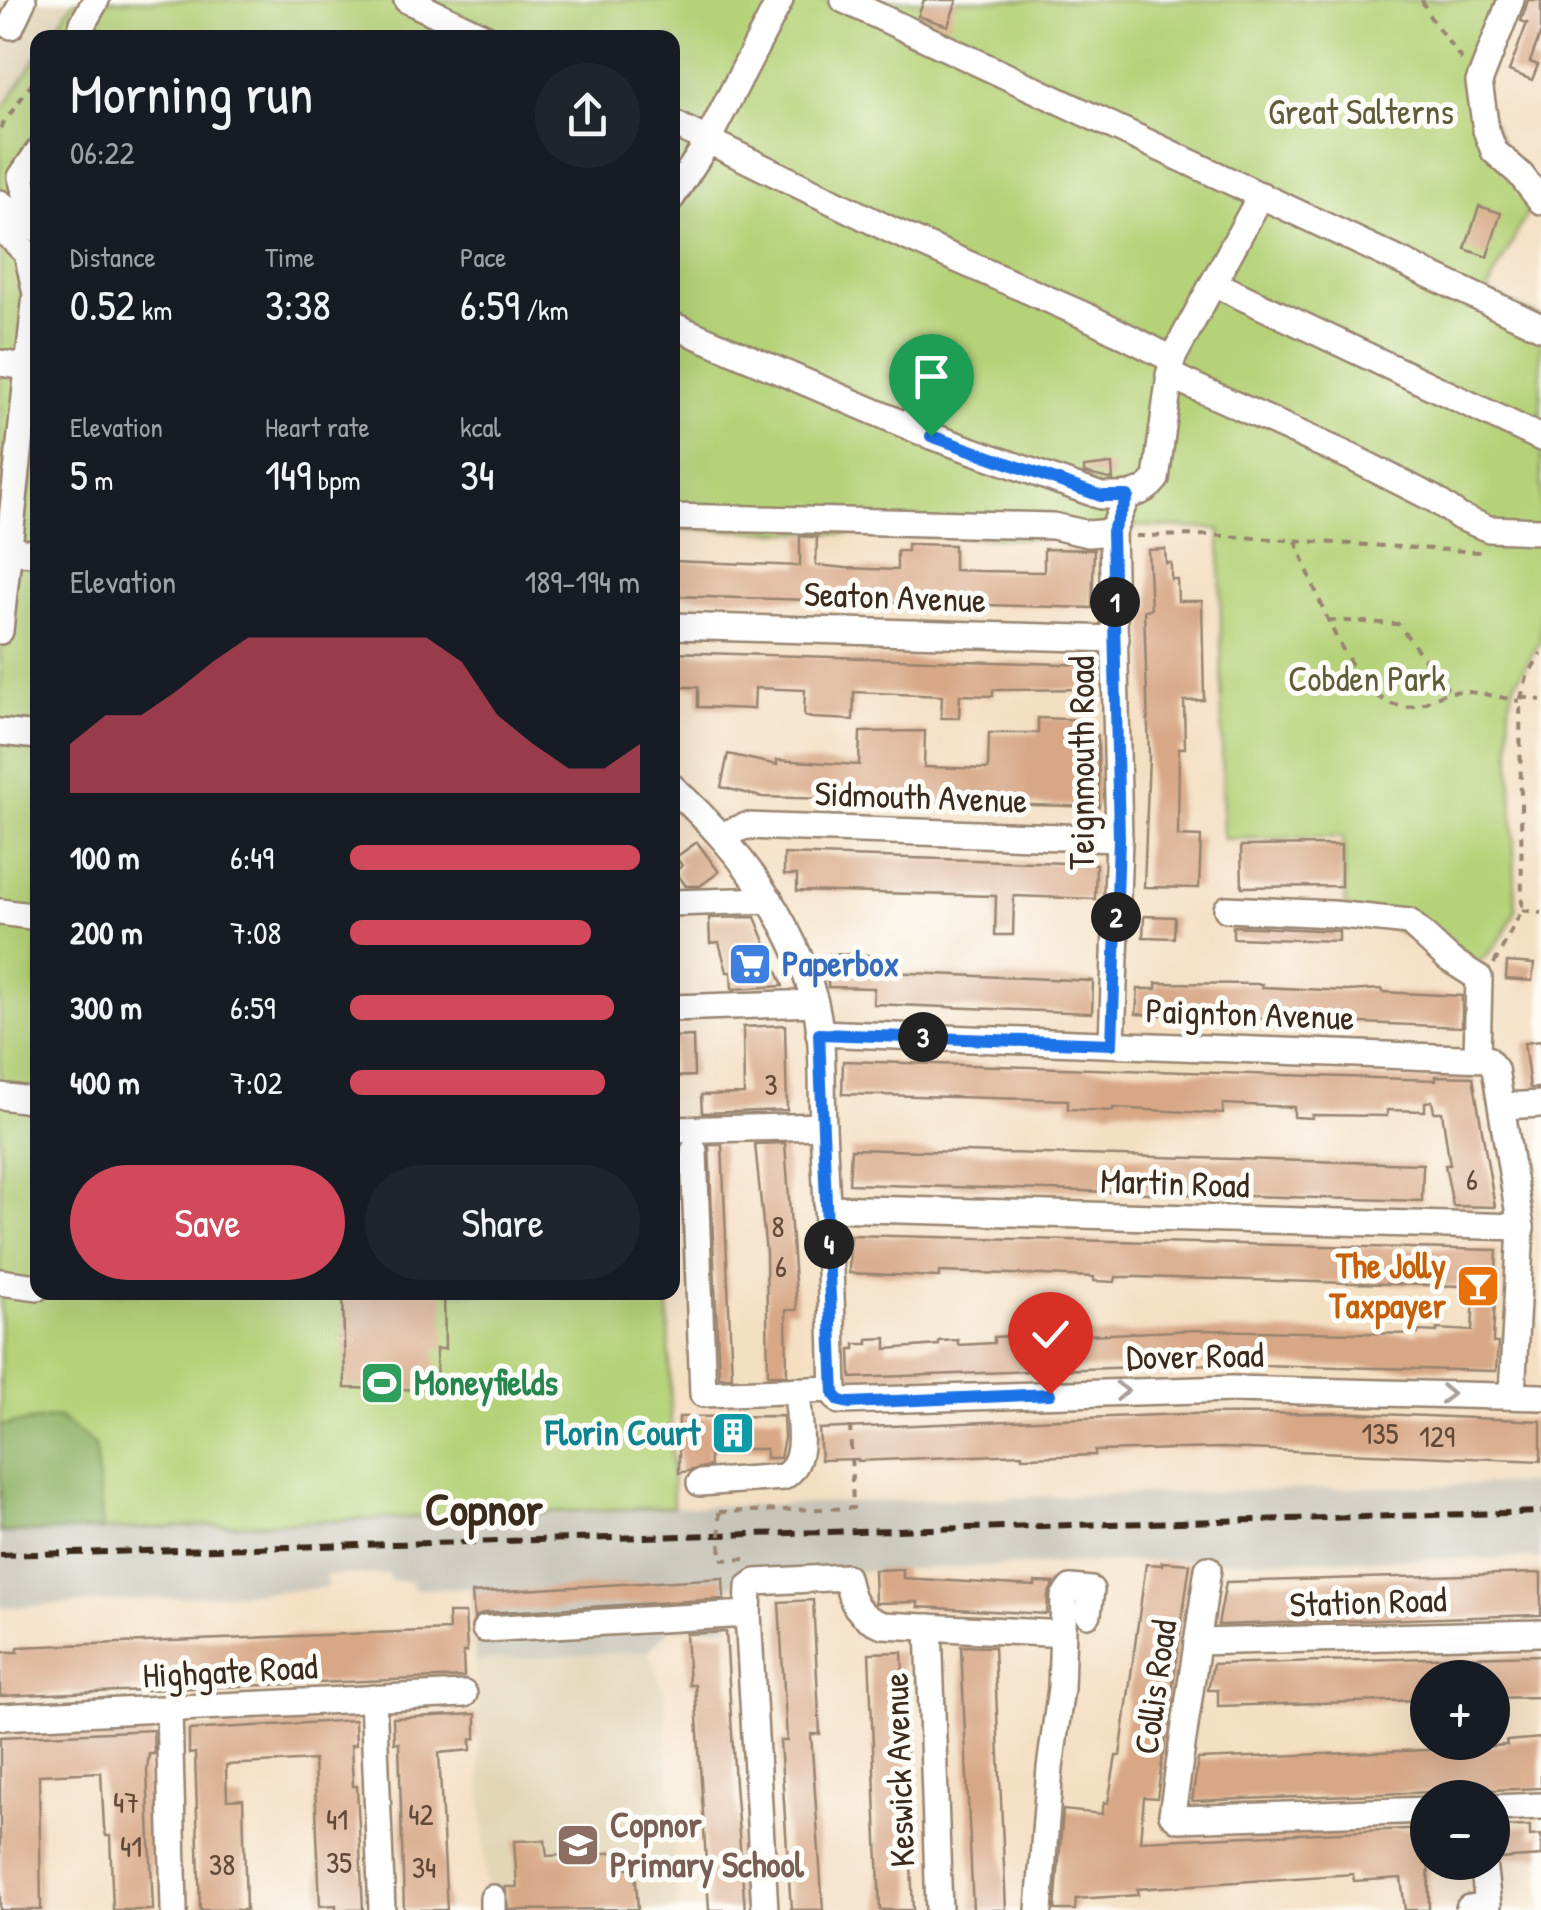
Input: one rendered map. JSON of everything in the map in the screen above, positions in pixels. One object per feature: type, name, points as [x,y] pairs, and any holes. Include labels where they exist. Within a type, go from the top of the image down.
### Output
[{"type":"street","points":[[11,26],[23,0]]},
{"type":"street","points":[[81,30],[96,0]]},
{"type":"street","points":[[407,0],[470,30]]},
{"type":"street","points":[[680,184],[708,139],[780,0]]},
{"type":"street","points":[[844,0],[1541,327]]},
{"type":"street","points":[[1511,0],[1479,82],[1486,130],[1494,151],[1520,174],[1541,201]]},
{"type":"street","points":[[680,127],[893,230],[1088,317],[1170,367],[1434,498],[1460,517],[1490,529],[1541,531]]},
{"type":"street","points":[[30,164],[21,177],[30,198]]},
{"type":"street","points":[[680,329],[931,436],[1101,496],[1128,496],[1148,490],[1156,480],[1170,367],[1261,195]]},
{"type":"street","points":[[0,203],[30,224]]},
{"type":"street","points":[[0,227],[27,253],[30,267]]},
{"type":"street","points":[[1212,283],[1541,438]]},
{"type":"street","points":[[0,363],[30,367]]},
{"type":"street","points":[[0,631],[5,550],[30,393]]},
{"type":"street","points":[[680,517],[1053,526],[1088,534],[1114,546],[1128,496]]},
{"type":"street","name":"Teignmouth Road","points":[[1112,1044],[1119,839],[1114,546]]},
{"type":"street","points":[[5,550],[30,553]]},
{"type":"street","name":"Seaton Avenue","points":[[680,626],[1116,638]]},
{"type":"street","points":[[0,732],[30,735]]},
{"type":"street","points":[[680,798],[722,835],[770,900],[801,961],[815,1003],[841,1396]]},
{"type":"street","name":"Sidmouth Avenue","points":[[722,835],[746,826],[1119,839]]},
{"type":"street","points":[[680,902],[770,900]]},
{"type":"street","points":[[1226,909],[1409,922],[1449,959],[1480,978],[1486,1063],[1502,1106],[1528,1236],[1512,1396]]},
{"type":"street","points":[[0,912],[30,916]]},
{"type":"street","points":[[680,1008],[815,1003]]},
{"type":"street","name":"Paignton Avenue","points":[[819,1034],[1486,1063]]},
{"type":"street","points":[[0,1096],[30,1100]]},
{"type":"street","points":[[1502,1106],[1541,1104]]},
{"type":"street","points":[[680,1130],[823,1126]]},
{"type":"street","name":"Dover Road","points":[[694,1151],[702,1394],[797,1390],[841,1396],[1230,1389],[1541,1397]]},
{"type":"street","name":"Martin Road","points":[[827,1208],[1528,1236]]},
{"type":"street","points":[[0,1282],[30,1287]]},
{"type":"street","points":[[700,1483],[783,1477],[794,1471],[799,1459],[797,1390]]},
{"type":"street","name":"Collis Road","points":[[1208,1569],[1172,1814],[1178,1819],[1410,1811]]},
{"type":"street","points":[[765,1910],[749,1587],[756,1582],[846,1578],[850,1597],[868,1620],[1047,1633]]},
{"type":"street","points":[[1039,1910],[1050,1768],[1061,1688],[1064,1597],[1071,1588],[1091,1590],[1088,1614]]},
{"type":"street","points":[[485,1629],[748,1614]]},
{"type":"street","name":"Keswick Avenue","points":[[929,1626],[939,1910]]},
{"type":"street","name":"Station Road","points":[[1198,1642],[1541,1633]]},
{"type":"street","name":"Highgate Road","points":[[0,1717],[464,1694]]},
{"type":"street","points":[[373,1698],[382,1910]]},
{"type":"street","points":[[169,1709],[174,1910]]},
{"type":"street","points":[[1510,1807],[1541,1806]]},
{"type":"street","points":[[1468,1908],[1488,1905],[1485,1880]]},
{"type":"path","points":[[1422,0],[1428,14],[1479,82]]},
{"type":"path","points":[[0,128],[30,86]]},
{"type":"path","points":[[1114,546],[1129,557],[1130,543],[1136,536],[1210,535],[1492,552]]},
{"type":"path","points":[[1296,540],[1338,642],[1378,698],[1400,706],[1428,704],[1449,691],[1541,700]]},
{"type":"path","points":[[1328,620],[1398,624],[1449,691]]},
{"type":"path","points":[[1480,978],[1497,960],[1522,910],[1520,699],[1541,652]]},
{"type":"path","points":[[1522,910],[1541,913]]},
{"type":"path","points":[[721,1560],[720,1512],[853,1508],[841,1396]]},
{"type":"shaded area","points":[[0,0],[74,0],[55,30],[30,30],[30,67],[0,114]]},
{"type":"shaded area","points":[[1541,1483],[1541,1558],[1134,1561],[752,1575],[728,1587],[729,1626],[669,1629],[649,1651],[475,1661],[471,1588],[413,1589],[412,1581],[390,1581],[389,1574],[326,1575],[327,1588],[0,1608],[0,1533],[673,1507]]},
{"type":"shaded area","name":"Copnor Primary School","points":[[649,1651],[664,1692],[678,1910],[487,1910],[475,1661]]},
{"type":"green space","points":[[74,0],[1506,0],[1472,82],[1532,203],[1487,291],[1541,318],[1541,640],[1514,685],[1509,705],[1516,910],[1503,935],[1486,956],[1470,966],[1345,906],[1343,837],[1223,839],[1220,529],[1135,526],[1125,541],[680,529],[680,30],[55,30]]},
{"type":"green space","name":"Moneyfields","points":[[30,67],[30,1300],[668,1300],[673,1507],[103,1530],[94,1445],[58,1417],[0,1426],[0,114]]},
{"type":"green space","points":[[58,1417],[95,1445],[103,1530],[0,1533],[0,1426]]},
{"type":"building","points":[[924,0],[957,0],[948,26],[918,16]]},
{"type":"building","points":[[1528,0],[1541,0],[1541,32],[1530,62],[1538,65],[1532,80],[1509,71],[1527,23],[1521,21]]},
{"type":"building","points":[[1479,206],[1501,213],[1487,257],[1465,249]]},
{"type":"building","points":[[1112,464],[1113,480],[1084,473],[1084,467]]},
{"type":"building","points":[[800,536],[817,537],[816,565],[846,568],[897,570],[897,551],[907,551],[907,544],[954,545],[954,570],[978,571],[1044,572],[1044,549],[1094,550],[1092,608],[680,596],[680,561],[800,566]]},
{"type":"building","points":[[1165,549],[1166,563],[1171,563],[1171,579],[1177,579],[1178,601],[1202,601],[1204,700],[1184,701],[1185,748],[1179,748],[1178,836],[1201,837],[1199,888],[1144,887],[1149,756],[1144,610],[1151,609],[1148,550]]},
{"type":"building","points":[[680,652],[1092,665],[1091,689],[993,690],[993,696],[960,695],[959,718],[941,718],[942,696],[854,692],[853,720],[804,716],[805,690],[755,688],[754,709],[698,707],[698,687],[680,687]]},
{"type":"building","points":[[1038,718],[1092,720],[1091,735],[1098,735],[1099,807],[762,797],[721,787],[728,754],[777,765],[777,760],[859,765],[860,732],[925,731],[924,767],[988,769],[989,733],[1038,733]]},
{"type":"building","points":[[697,842],[719,872],[700,886],[686,886],[680,878],[680,854]]},
{"type":"building","points":[[1341,845],[1341,886],[1242,887],[1241,846]]},
{"type":"building","points":[[784,854],[1096,864],[1095,899],[1014,896],[1013,935],[995,935],[996,896],[797,891],[797,875],[784,875]]},
{"type":"building","points":[[1144,916],[1175,917],[1174,938],[1143,937]]},
{"type":"building","name":"Paperbox","points":[[755,917],[783,986],[732,989],[731,972],[727,972],[719,942],[710,943],[709,918]]},
{"type":"building","points":[[1233,926],[1339,931],[1339,941],[1233,938]]},
{"type":"building","points":[[829,954],[868,955],[867,971],[1093,981],[1092,1013],[873,1004],[874,988],[828,987]]},
{"type":"building","points":[[1507,962],[1534,964],[1532,981],[1506,979]]},
{"type":"building","points":[[1156,983],[1382,989],[1462,996],[1462,1027],[1136,1014],[1138,989],[1156,989]]},
{"type":"building","points":[[785,1025],[787,1110],[702,1113],[701,1095],[744,1094],[743,1027]]},
{"type":"building","points":[[693,1036],[694,1076],[680,1077],[680,1037]]},
{"type":"building","points":[[1541,1041],[1541,1088],[1530,1088],[1524,1043]]},
{"type":"building","points":[[843,1061],[1436,1080],[1436,1076],[1473,1077],[1495,1207],[1453,1206],[1445,1165],[1450,1165],[1442,1112],[1434,1112],[1432,1101],[1425,1102],[1425,1111],[1387,1110],[1387,1116],[1312,1118],[1294,1117],[1294,1107],[1223,1104],[1223,1114],[1113,1111],[1068,1109],[1068,1100],[842,1094]]},
{"type":"building","points":[[785,1143],[797,1310],[786,1310],[787,1375],[768,1375],[766,1253],[755,1144]]},
{"type":"building","points":[[709,1145],[722,1145],[732,1377],[719,1377]]},
{"type":"building","points":[[851,1149],[1423,1164],[1422,1201],[849,1184]]},
{"type":"building","points":[[850,1235],[1497,1250],[1493,1343],[1498,1343],[1496,1371],[1215,1364],[851,1378],[850,1349],[855,1349],[855,1344],[868,1344],[868,1339],[886,1338],[886,1349],[939,1345],[939,1341],[958,1340],[958,1345],[994,1343],[994,1337],[1067,1333],[1472,1331],[1474,1295],[1461,1294],[1461,1286],[1137,1277],[1116,1277],[1115,1282],[1043,1275],[939,1272],[939,1277],[849,1273]]},
{"type":"building","points":[[343,1300],[444,1300],[445,1349],[436,1349],[437,1390],[345,1388]]},
{"type":"building","points":[[1356,1413],[1541,1421],[1541,1461],[1223,1448],[1095,1451],[1095,1455],[1063,1456],[821,1460],[819,1429],[1184,1414]]},
{"type":"building","name":"Florin Court","points":[[783,1416],[780,1458],[766,1458],[766,1449],[709,1449],[710,1466],[679,1473],[679,1417]]},
{"type":"building","points":[[1146,1564],[1190,1564],[1157,1798],[1144,1797],[1140,1841],[1410,1829],[1410,1880],[1429,1880],[1429,1910],[1405,1910],[1401,1878],[1354,1881],[1353,1874],[1137,1889],[1138,1895],[1076,1899],[1075,1910],[1055,1910],[1063,1810],[1102,1814],[1104,1802],[1108,1803],[1116,1756],[1120,1756]]},
{"type":"building","points":[[903,1569],[903,1578],[1035,1586],[1035,1582],[1054,1583],[1048,1595],[1047,1614],[918,1607],[918,1602],[875,1603],[874,1570]]},
{"type":"building","points":[[1541,1573],[1541,1615],[1218,1625],[1226,1582]]},
{"type":"building","points":[[723,1578],[724,1599],[484,1613],[474,1618],[472,1593]]},
{"type":"building","points":[[813,1600],[820,1734],[811,1734],[823,1910],[791,1910],[780,1741],[787,1741],[779,1602]]},
{"type":"building","points":[[448,1613],[465,1613],[464,1677],[0,1696],[0,1652],[18,1652],[18,1647],[449,1630]]},
{"type":"building","points":[[726,1632],[745,1910],[709,1910],[695,1685],[689,1685],[686,1634]]},
{"type":"building","points":[[961,1646],[994,1647],[1006,1910],[973,1910]]},
{"type":"building","points":[[902,1652],[913,1910],[880,1910],[869,1653]]},
{"type":"building","points":[[1541,1655],[1541,1697],[1510,1698],[1510,1660],[1410,1660],[1410,1700],[1218,1706],[1218,1690],[1208,1690],[1213,1664]]},
{"type":"building","points":[[476,1714],[476,1738],[471,1739],[471,1750],[439,1753],[447,1910],[404,1910],[399,1743],[394,1743],[393,1718]]},
{"type":"building","points":[[355,1720],[356,1745],[351,1745],[353,1786],[357,1786],[363,1910],[320,1906],[314,1760],[226,1765],[227,1800],[243,1799],[246,1910],[200,1910],[195,1753],[189,1754],[189,1730]]},
{"type":"building","points":[[153,1730],[154,1754],[149,1754],[147,1770],[153,1910],[113,1910],[110,1836],[106,1836],[104,1827],[101,1772],[39,1775],[41,1910],[0,1910],[0,1737]]},
{"type":"building","points":[[1541,1738],[1541,1788],[1510,1789],[1510,1780],[1410,1780],[1410,1793],[1192,1801],[1198,1759],[1410,1751],[1410,1760],[1510,1760],[1510,1741]]},
{"type":"building","points":[[1530,1826],[1530,1836],[1541,1835],[1541,1856],[1510,1858],[1510,1827]]},
{"type":"building","points":[[545,1840],[547,1856],[626,1852],[627,1868],[635,1868],[638,1909],[509,1910],[505,1887],[517,1887],[514,1841]]},
{"type":"railway","points":[[0,1555],[1541,1512]]},
{"type":"place","name":"Paperbox","points":[[750,964]]},
{"type":"place","name":"The Jolly Taxpayer","points":[[1478,1286]]},
{"type":"place","name":"Moneyfields","points":[[382,1383]]},
{"type":"place","name":"Florin Court","points":[[733,1433]]},
{"type":"place","name":"Copnor Primary School","points":[[578,1845]]},
{"type":"district","name":"Copnor","points":[[484,1509]]},
{"type":"route","points":[[931,436],[1101,496],[1128,496],[1112,532],[1119,839],[1112,1044],[819,1034],[834,1394],[849,1403],[1050,1394]]},
{"type":"park label","name":"Great Salterns","points":[[1361,112]]},
{"type":"park label","name":"Cobden Park","points":[[1367,679]]}]
